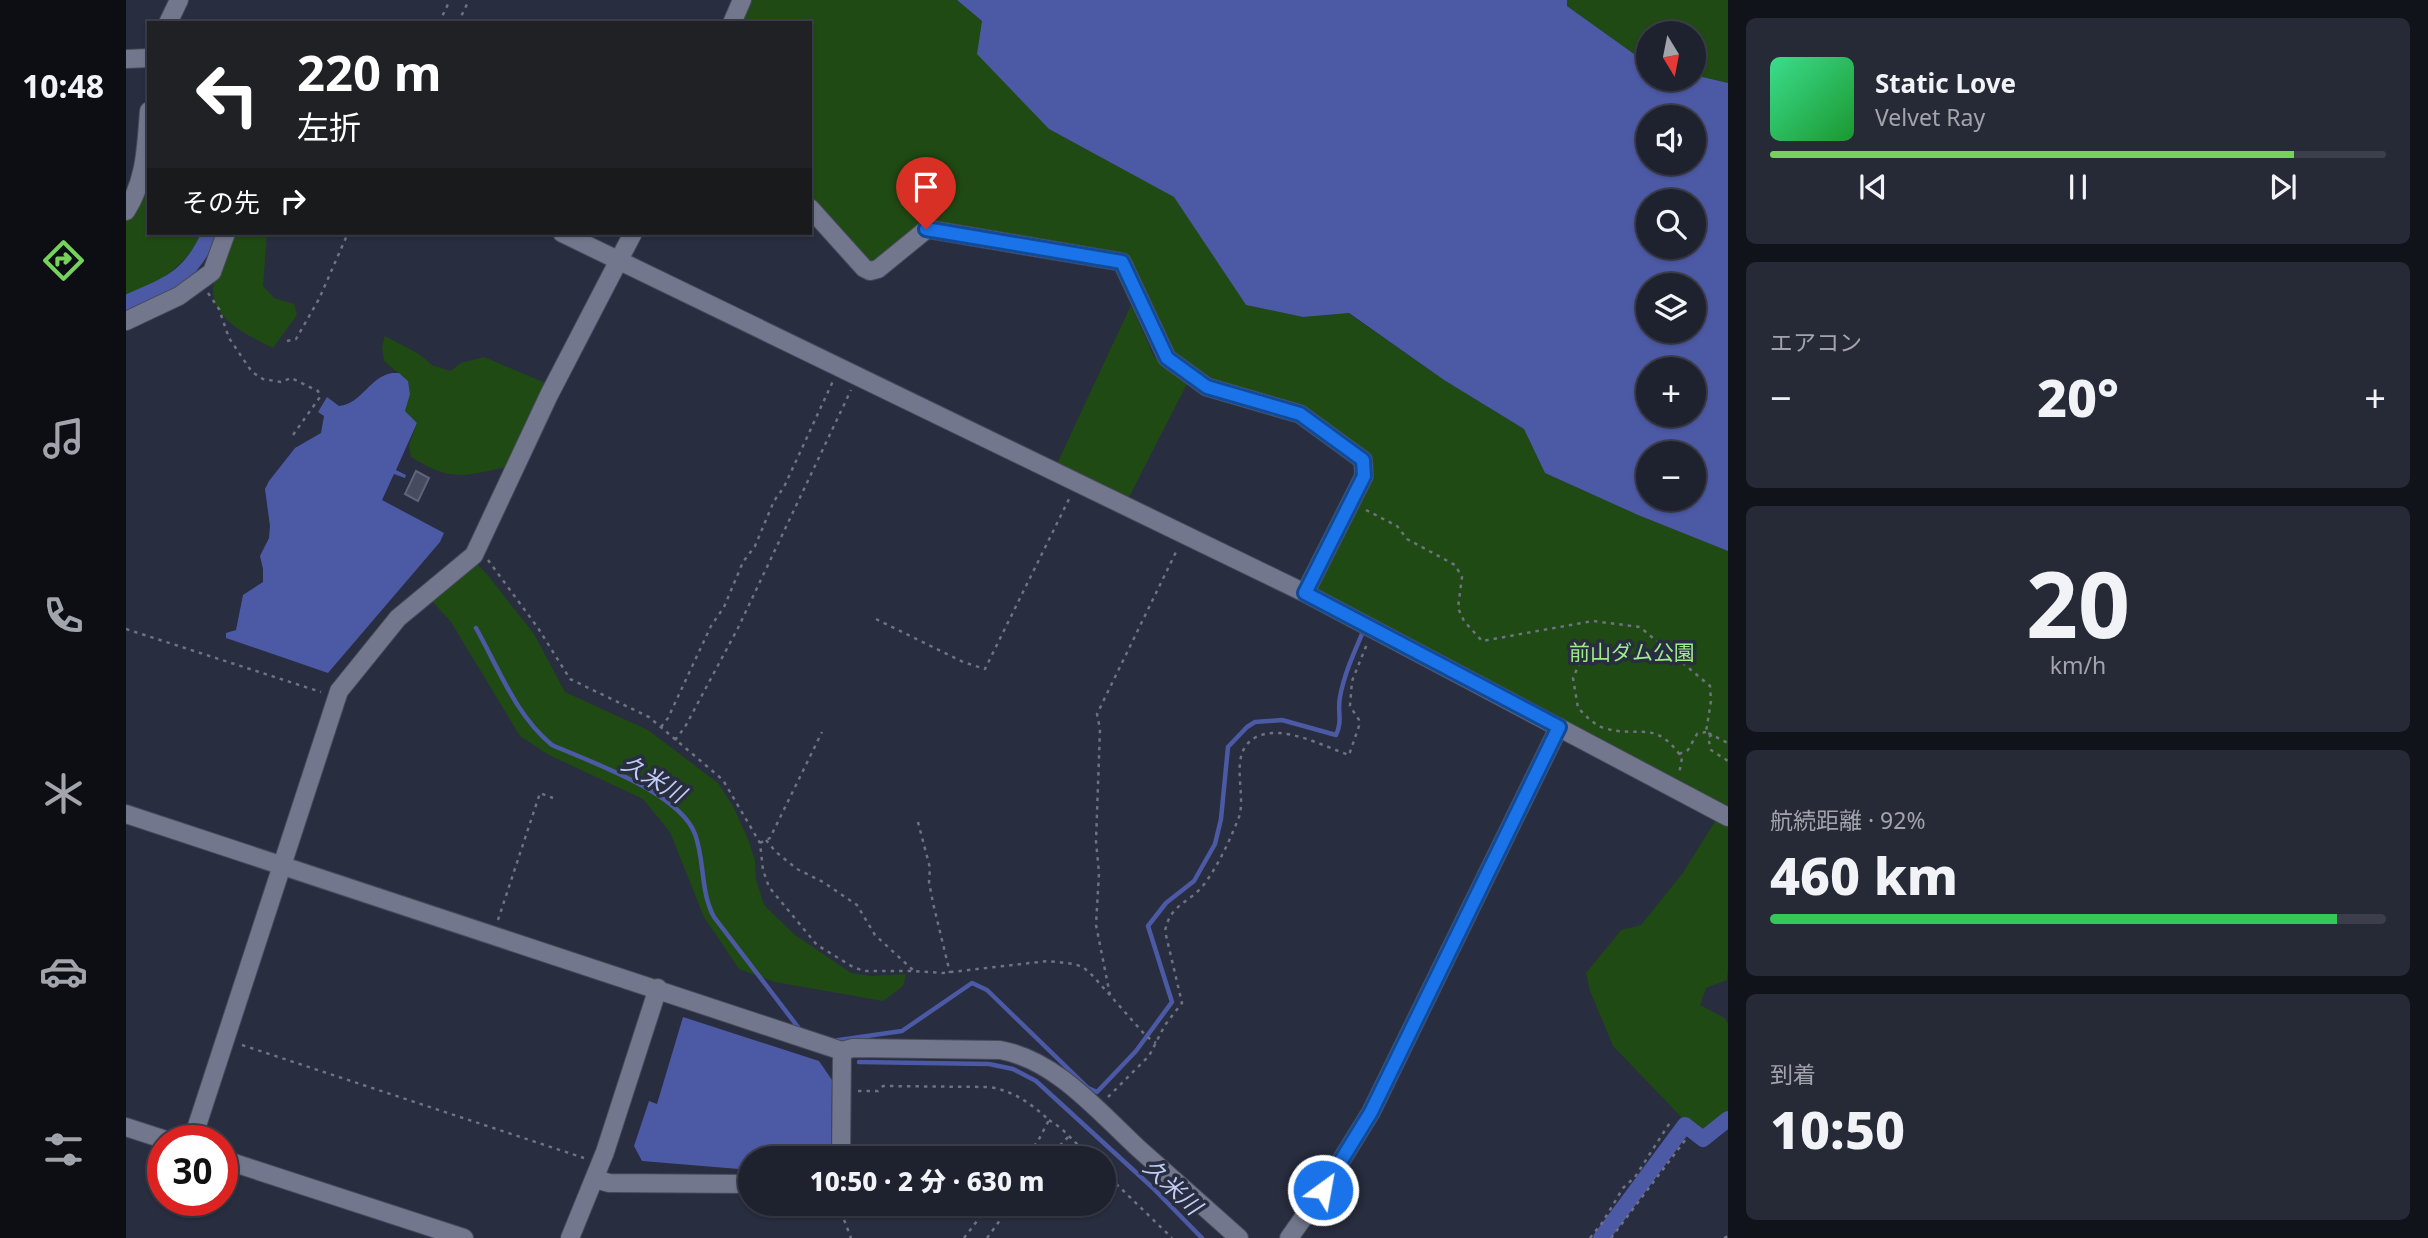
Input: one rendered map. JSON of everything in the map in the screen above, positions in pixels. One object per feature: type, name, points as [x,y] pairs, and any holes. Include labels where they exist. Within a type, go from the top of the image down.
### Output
[{"type":"street","points":[[169,21],[179,0]]},
{"type":"street","points":[[733,21],[741,0]]},
{"type":"street","points":[[126,60],[147,58]]},
{"type":"street","points":[[126,211],[135,198],[141,180],[147,136]]},
{"type":"street","points":[[812,210],[864,268],[870,271],[878,269],[926,229],[1122,262],[1167,358],[1207,387],[1300,414],[1363,460],[1364,476],[1305,593]]},
{"type":"street","points":[[126,321],[179,296],[212,272],[225,235]]},
{"type":"street","points":[[566,235],[1305,593],[1674,786],[1728,817]]},
{"type":"street","points":[[197,1125],[337,698],[350,675],[398,618],[479,548],[549,395],[632,235]]},
{"type":"street","points":[[1289,1238],[1323,1190],[1371,1112],[1559,727]]},
{"type":"street","points":[[126,814],[842,1051],[853,1048],[1000,1050],[1016,1053],[1047,1068],[1239,1238]]},
{"type":"street","points":[[570,1238],[598,1171],[658,988]]},
{"type":"street","points":[[841,1146],[842,1051]]},
{"type":"street","points":[[126,1127],[147,1134]]},
{"type":"street","points":[[238,1164],[464,1238]]},
{"type":"street","points":[[598,1171],[609,1183],[738,1184]]},
{"type":"path","points":[[440,21],[450,0]]},
{"type":"path","points":[[459,21],[470,0]]},
{"type":"path","points":[[287,341],[296,339],[347,235]]},
{"type":"path","points":[[200,282],[219,309],[229,338],[252,372],[263,379],[281,382],[291,378],[318,391],[320,397],[293,435]]},
{"type":"path","points":[[661,727],[674,707],[711,625],[724,607],[743,562],[755,545],[839,368]]},
{"type":"path","points":[[675,740],[685,727],[738,628],[858,377]]},
{"type":"path","points":[[877,619],[963,663],[985,669],[1077,483]]},
{"type":"path","points":[[1351,502],[1397,526],[1407,539],[1455,565],[1462,577],[1458,608],[1464,621],[1482,641],[1593,621],[1640,627],[1710,686],[1711,701],[1706,732]]},
{"type":"path","points":[[1110,995],[1096,925],[1100,729],[1097,714],[1185,535]]},
{"type":"path","points":[[479,548],[538,628],[570,679],[649,717],[723,780],[760,843],[763,870],[769,887],[817,945],[864,971],[950,972],[1048,961],[1083,967],[1156,1044]]},
{"type":"path","points":[[126,629],[337,698]]},
{"type":"path","points":[[1096,1109],[1149,1056],[1182,1003],[1166,931],[1167,923],[1175,909],[1203,886],[1227,845],[1239,815],[1240,757],[1251,741],[1268,734],[1289,735],[1349,755],[1359,726],[1359,720],[1350,706],[1352,681],[1375,630]]},
{"type":"path","points":[[1580,662],[1573,678],[1578,708],[1602,727],[1615,730],[1647,730],[1674,746],[1682,758],[1682,768],[1674,786]]},
{"type":"path","points":[[760,843],[770,838],[822,732]]},
{"type":"path","points":[[1679,754],[1688,750],[1697,734],[1706,732],[1728,743]]},
{"type":"path","points":[[1712,735],[1708,737],[1711,750],[1728,761]]},
{"type":"path","points":[[495,935],[540,793],[553,798]]},
{"type":"path","points":[[918,822],[930,868],[929,882],[933,903],[950,972]]},
{"type":"path","points":[[766,840],[797,869],[824,882],[857,905],[875,935],[914,971]]},
{"type":"path","points":[[226,1040],[598,1171]]},
{"type":"path","points":[[842,1091],[878,1091],[883,1086],[1003,1089],[1019,1096],[1079,1146]]},
{"type":"path","points":[[1034,1146],[1049,1120]]},
{"type":"path","points":[[1590,1238],[1623,1188],[1635,1177],[1671,1121]]},
{"type":"path","points":[[1059,1146],[1069,1136]]},
{"type":"path","points":[[1611,1238],[1686,1139]]},
{"type":"path","points":[[1116,1184],[1172,1238]]},
{"type":"path","points":[[843,1216],[851,1238]]},
{"type":"path","points":[[964,1238],[981,1216]]},
{"type":"path","points":[[987,1238],[1003,1216]]},
{"type":"green space","name":"前山ダム公園","points":[[749,0],[957,0],[982,21],[1049,129],[1175,197],[1246,305],[1303,317],[1348,313],[1444,380],[1524,429],[1545,473],[1638,515],[1728,551],[1728,809],[1683,782],[1316,591],[1314,586],[1368,476],[1304,411],[1209,383],[1170,355],[1125,256],[931,225],[876,264],[866,264],[812,200],[812,21],[739,21]]},
{"type":"green space","points":[[1567,0],[1728,0],[1728,83],[1706,78],[1706,21],[1636,21],[1636,55],[1567,6]]},
{"type":"green space","points":[[147,179],[147,235],[201,235],[180,264],[150,285],[126,297],[126,219]]},
{"type":"green space","points":[[228,235],[267,235],[263,286],[274,298],[294,304],[297,315],[273,348],[235,326],[219,311],[213,291]]},
{"type":"green space","points":[[1131,305],[1154,357],[1187,384],[1128,499],[1056,466]]},
{"type":"green space","points":[[385,336],[419,354],[432,365],[450,371],[461,363],[484,357],[548,384],[505,467],[456,475],[436,470],[411,457],[409,445],[417,423],[405,411],[410,394],[408,381],[384,361],[382,347]]},
{"type":"green space","points":[[474,561],[534,634],[565,692],[648,730],[718,783],[733,806],[748,839],[764,905],[795,935],[851,973],[871,976],[906,974],[903,986],[883,1001],[775,982],[739,969],[704,917],[670,832],[643,799],[549,755],[520,736],[451,622],[431,600]]},
{"type":"green space","points":[[1716,820],[1728,826],[1727,980],[1706,988],[1700,1005],[1725,1018],[1728,1024],[1728,1117],[1704,1136],[1688,1124],[1613,1046],[1590,991],[1586,973],[1621,930],[1641,925],[1682,874]]},
{"type":"water","points":[[957,0],[1567,0],[1567,6],[1636,55],[1636,91],[1706,91],[1706,78],[1728,83],[1728,551],[1638,515],[1545,473],[1524,429],[1444,380],[1349,313],[1303,317],[1246,305],[1174,197],[1049,129],[977,54],[982,21]]},
{"type":"water","points":[[399,373],[408,381],[410,394],[405,411],[417,423],[396,470],[406,475],[405,478],[394,474],[382,500],[444,533],[440,542],[328,673],[226,638],[226,633],[236,630],[243,595],[263,582],[260,556],[269,538],[265,489],[269,481],[295,448],[321,433],[324,416],[318,412],[327,397],[339,406],[347,404],[377,379]]},
{"type":"water","points":[[683,1017],[819,1061],[832,1080],[831,1146],[738,1146],[738,1169],[642,1161],[634,1146],[649,1101],[657,1104]]},
{"type":"building","points":[[416,471],[429,478],[418,501],[405,494]]},
{"type":"waterway","points":[[126,303],[177,278],[194,261],[209,235]]},
{"type":"waterway","name":"久米川","points":[[476,628],[518,706],[552,745],[632,780],[672,805],[686,819],[698,844],[707,897],[714,917],[801,1031]]},
{"type":"waterway","points":[[832,1041],[902,1031],[972,983],[987,990],[1088,1088],[1097,1092],[1136,1051],[1172,1002],[1148,926],[1166,903],[1194,881],[1215,844],[1221,819],[1228,747],[1255,722],[1282,720],[1336,735],[1342,689],[1362,634]]},
{"type":"waterway","name":"久米川","points":[[859,1062],[989,1064],[1013,1069],[1036,1081],[1153,1188],[1202,1238]]},
{"type":"waterway","points":[[1601,1238],[1685,1125],[1703,1139],[1728,1119]]},
{"type":"route","points":[[926,229],[1122,262],[1167,358],[1207,387],[1293,410],[1363,460],[1364,476],[1305,593],[1559,727],[1371,1112],[1323,1190]]}]
